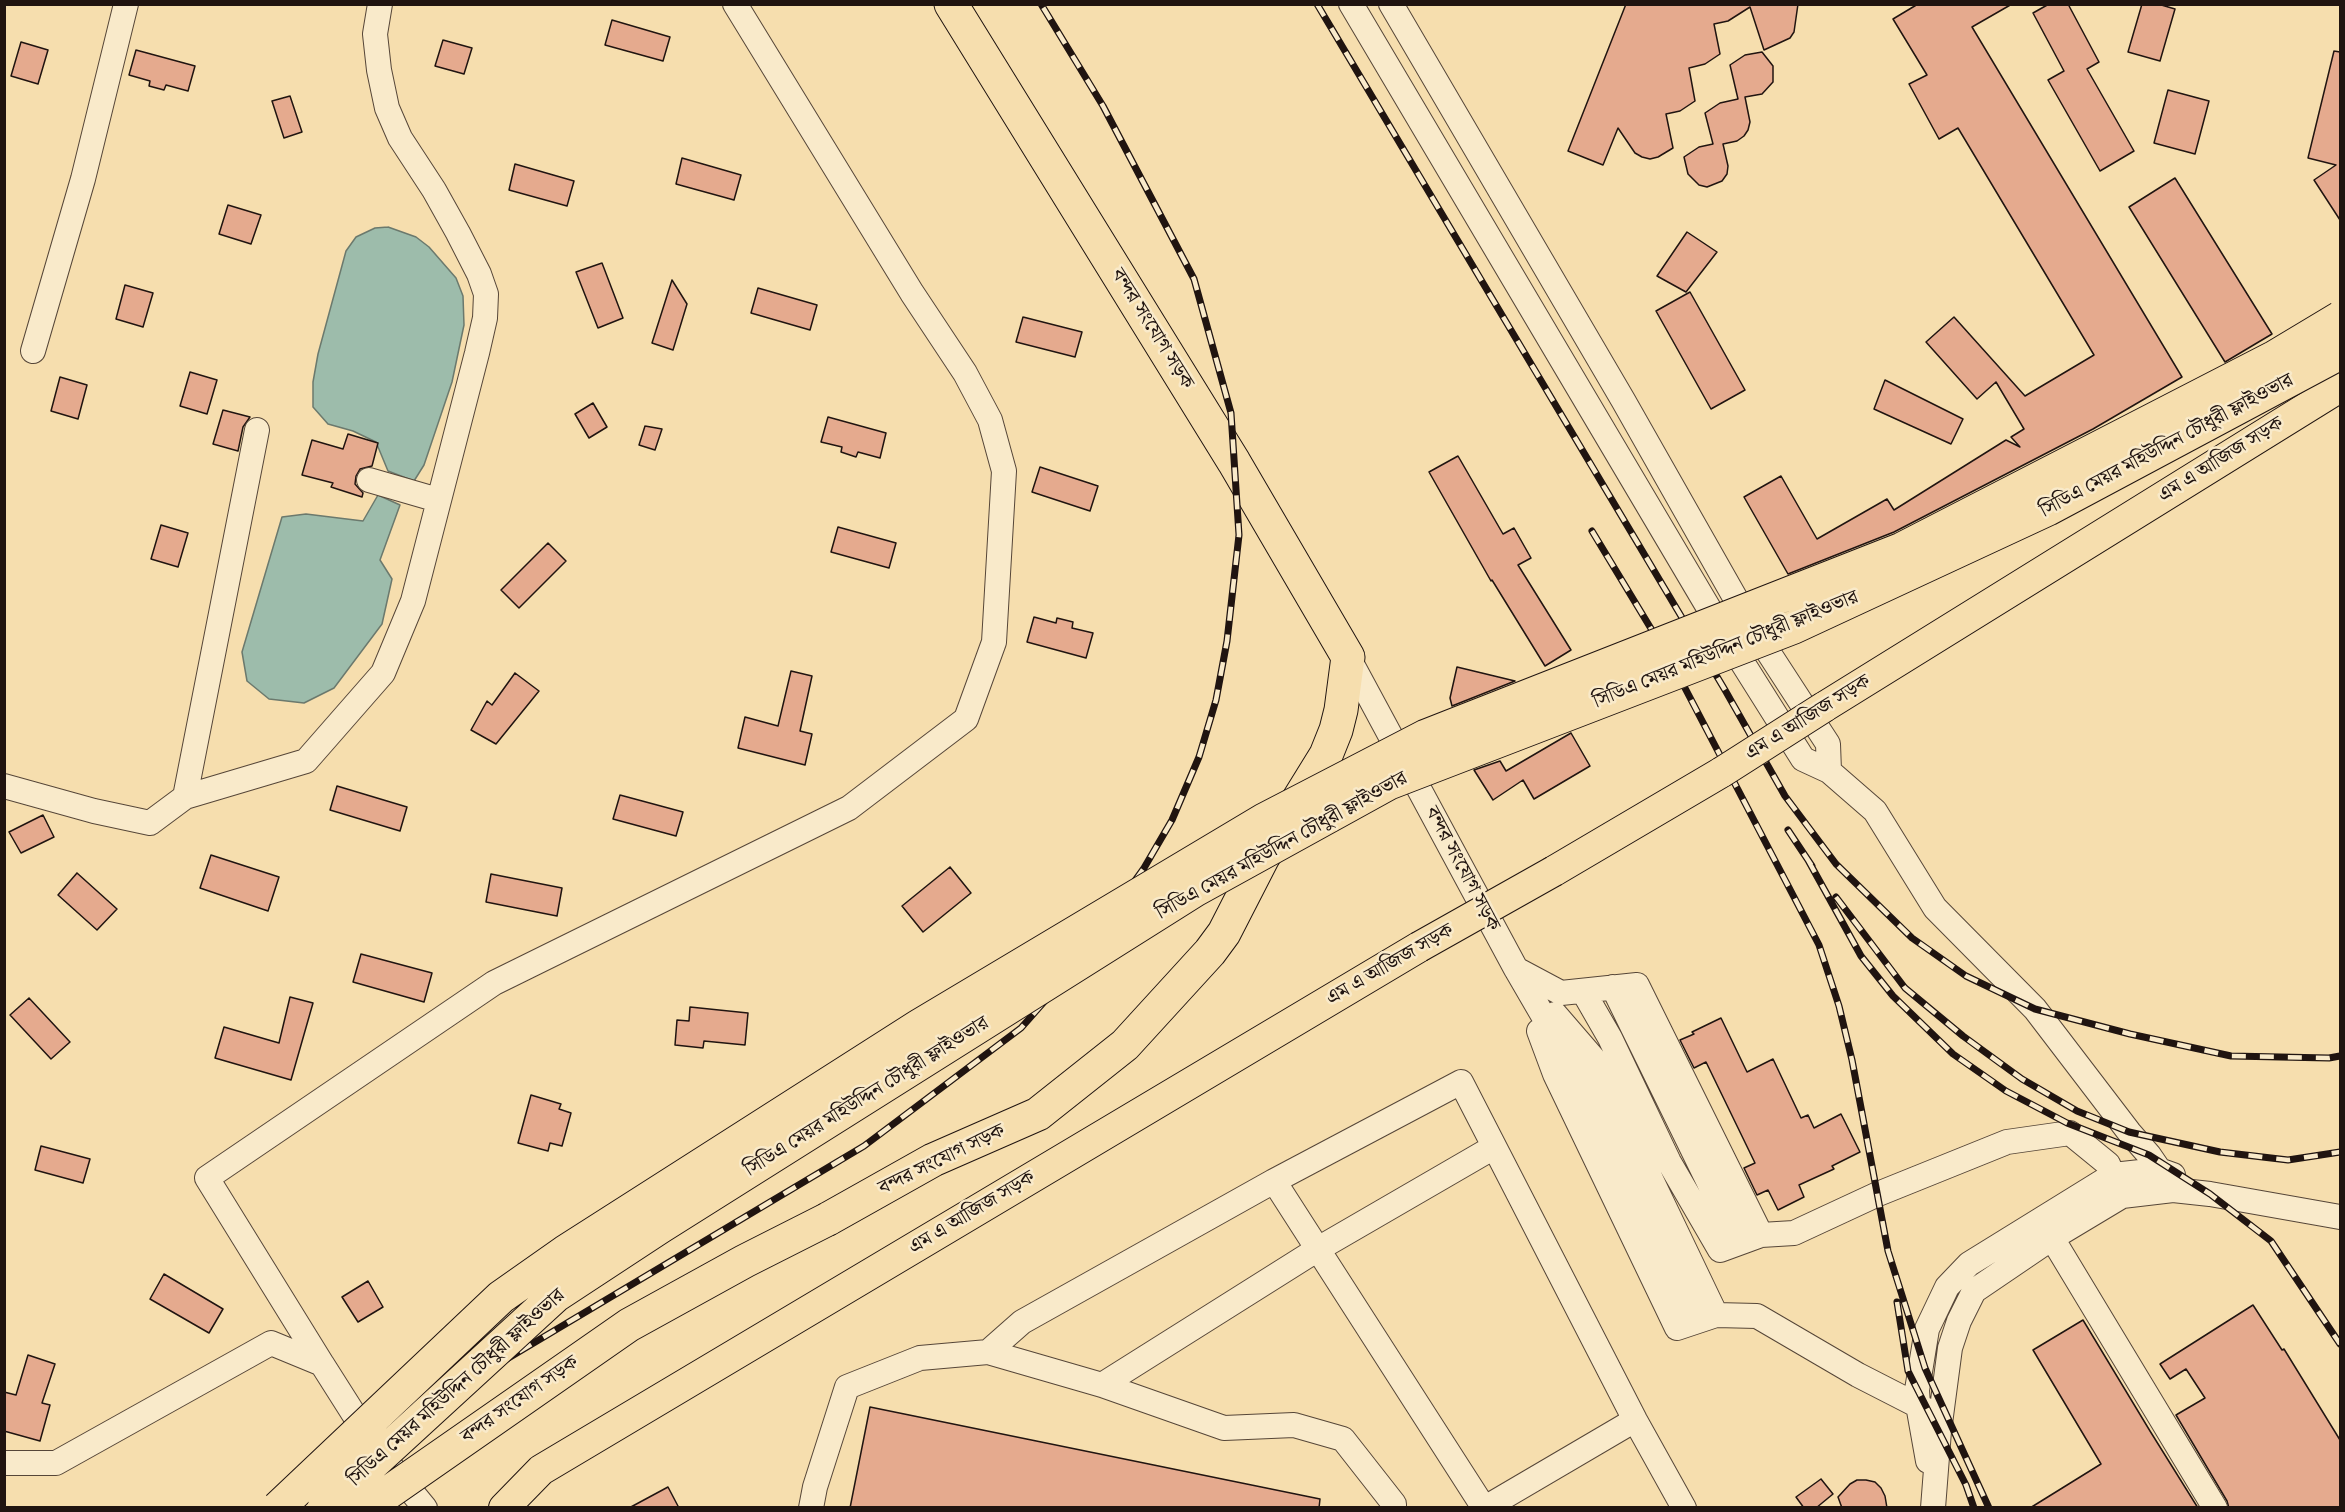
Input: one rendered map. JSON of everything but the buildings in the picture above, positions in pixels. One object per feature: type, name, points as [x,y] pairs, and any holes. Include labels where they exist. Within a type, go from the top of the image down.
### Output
[{"type":"highway","name":"বন্দর সংযোগ সড়ক","points":[[366,1508],[629,1325],[745,1261],[828,1220],[933,1160],[1038,1114],[1125,1045],[1210,952],[1224,933],[1263,857],[1326,755],[1336,730],[1348,657],[1234,462],[951,4]]},
{"type":"highway","points":[[278,1508],[501,1297],[538,1271],[919,1026],[1264,820],[1426,736],[1902,549],[2275,357],[2340,318]]},
{"type":"highway","name":"সিডিএ মেয়র মহিউদ্দিন চৌধুরী ফ্লাইওভার","points":[[324,1508],[555,1296],[660,1227],[1195,890],[1389,783],[1794,627],[2037,514],[2340,353]]},
{"type":"main road","name":"এম এ আজিজ সড়ক","points":[[504,1508],[541,1470],[1419,947],[1722,772],[2340,387]]},
{"type":"street","points":[[33,351],[83,179],[126,4]]},
{"type":"street","points":[[4,786],[94,811],[150,823],[185,797],[306,761],[383,673],[413,601],[427,497],[477,352],[485,318],[486,294],[479,274],[458,233],[400,138],[387,108],[379,70],[375,34],[380,4]]},
{"type":"street","points":[[425,1508],[374,1446],[207,1178],[494,983],[849,808],[966,720],[994,642],[1004,471],[990,420],[965,373],[906,284],[735,4]]},
{"type":"street","points":[[1351,4],[1726,636],[1803,759],[1829,771],[1875,811],[1935,908],[2035,1009],[2166,1180]]},
{"type":"street","points":[[1391,4],[1617,390],[1750,624],[1828,744],[1829,771]]},
{"type":"street","points":[[185,797],[257,430]]},
{"type":"street","points":[[371,481],[427,497]]},
{"type":"street","name":"বন্দর সংযোগ সড়ক","points":[[1348,657],[1516,969]]},
{"type":"street","points":[[1516,969],[1561,993],[1637,985],[1761,1235]]},
{"type":"street","points":[[1516,969],[1555,1074],[1677,1328],[1706,1318],[1757,1316],[1857,1375],[1940,1418]]},
{"type":"street","points":[[1516,969],[1593,1058],[1706,1318]]},
{"type":"street","points":[[1613,987],[1738,1242]]},
{"type":"street","points":[[1583,991],[1610,1038],[1669,1162],[1720,1250],[1761,1235],[1794,1233],[1878,1194],[2007,1142],[2070,1134],[2108,1164],[2117,1185]]},
{"type":"street","points":[[988,1352],[1022,1323],[1274,1181],[1461,1082],[1635,1420],[1684,1508]]},
{"type":"street","points":[[1101,1385],[1318,1249],[1494,1147]]},
{"type":"street","points":[[1934,1500],[1917,1390],[1927,1329],[1947,1287],[1969,1264],[2117,1185],[2166,1180],[2210,1194],[2340,1217]]},
{"type":"street","points":[[1274,1181],[1485,1508],[1635,1420]]},
{"type":"street","points":[[1934,1500],[1940,1418],[1950,1348],[1959,1321],[1974,1291],[2052,1238],[2117,1185]]},
{"type":"street","points":[[2052,1238],[2215,1508]]},
{"type":"street","points":[[4,1463],[56,1463],[271,1343],[322,1364]]},
{"type":"street","points":[[812,1508],[815,1487],[847,1387],[920,1358],[988,1352],[1101,1385],[1224,1428],[1294,1425],[1343,1439],[1394,1504],[1394,1508]]},
{"type":"shaded area","points":[[388,227],[416,237],[429,247],[456,278],[463,296],[464,325],[452,382],[424,465],[414,481],[388,471],[376,442],[353,431],[328,424],[313,407],[313,382],[318,354],[346,251],[356,237],[375,228]]},
{"type":"shaded area","points":[[378,495],[400,505],[380,560],[392,579],[382,624],[334,688],[304,703],[269,699],[247,681],[242,652],[282,517],[306,514],[363,521]]},
{"type":"railway","points":[[287,1508],[374,1446],[495,1366],[864,1146],[1021,1028],[1066,977],[1144,868],[1172,820],[1199,757],[1216,700],[1227,641],[1239,535],[1231,413],[1194,279],[1103,106],[1041,4]]},
{"type":"railway","points":[[1317,4],[1725,690],[1785,796],[1836,864],[1912,938],[1966,976],[2035,1009],[2130,1034],[2231,1056],[2329,1058],[2340,1056]]},
{"type":"railway","points":[[1592,531],[1673,665],[1819,945],[1839,1006],[1852,1060],[1888,1251],[1925,1368],[1989,1508]]},
{"type":"railway","points":[[1788,830],[1812,866]]},
{"type":"railway","points":[[1808,860],[1861,956],[1893,996],[1953,1054],[2006,1091],[2067,1123],[2149,1155],[2210,1194],[2271,1241],[2340,1344]]},
{"type":"railway","points":[[1836,897],[1905,988],[1963,1036],[2022,1079],[2077,1111],[2129,1132],[2220,1152],[2288,1160],[2340,1152]]},
{"type":"railway","points":[[1897,1302],[1908,1371],[1966,1485],[1974,1508]]}]
